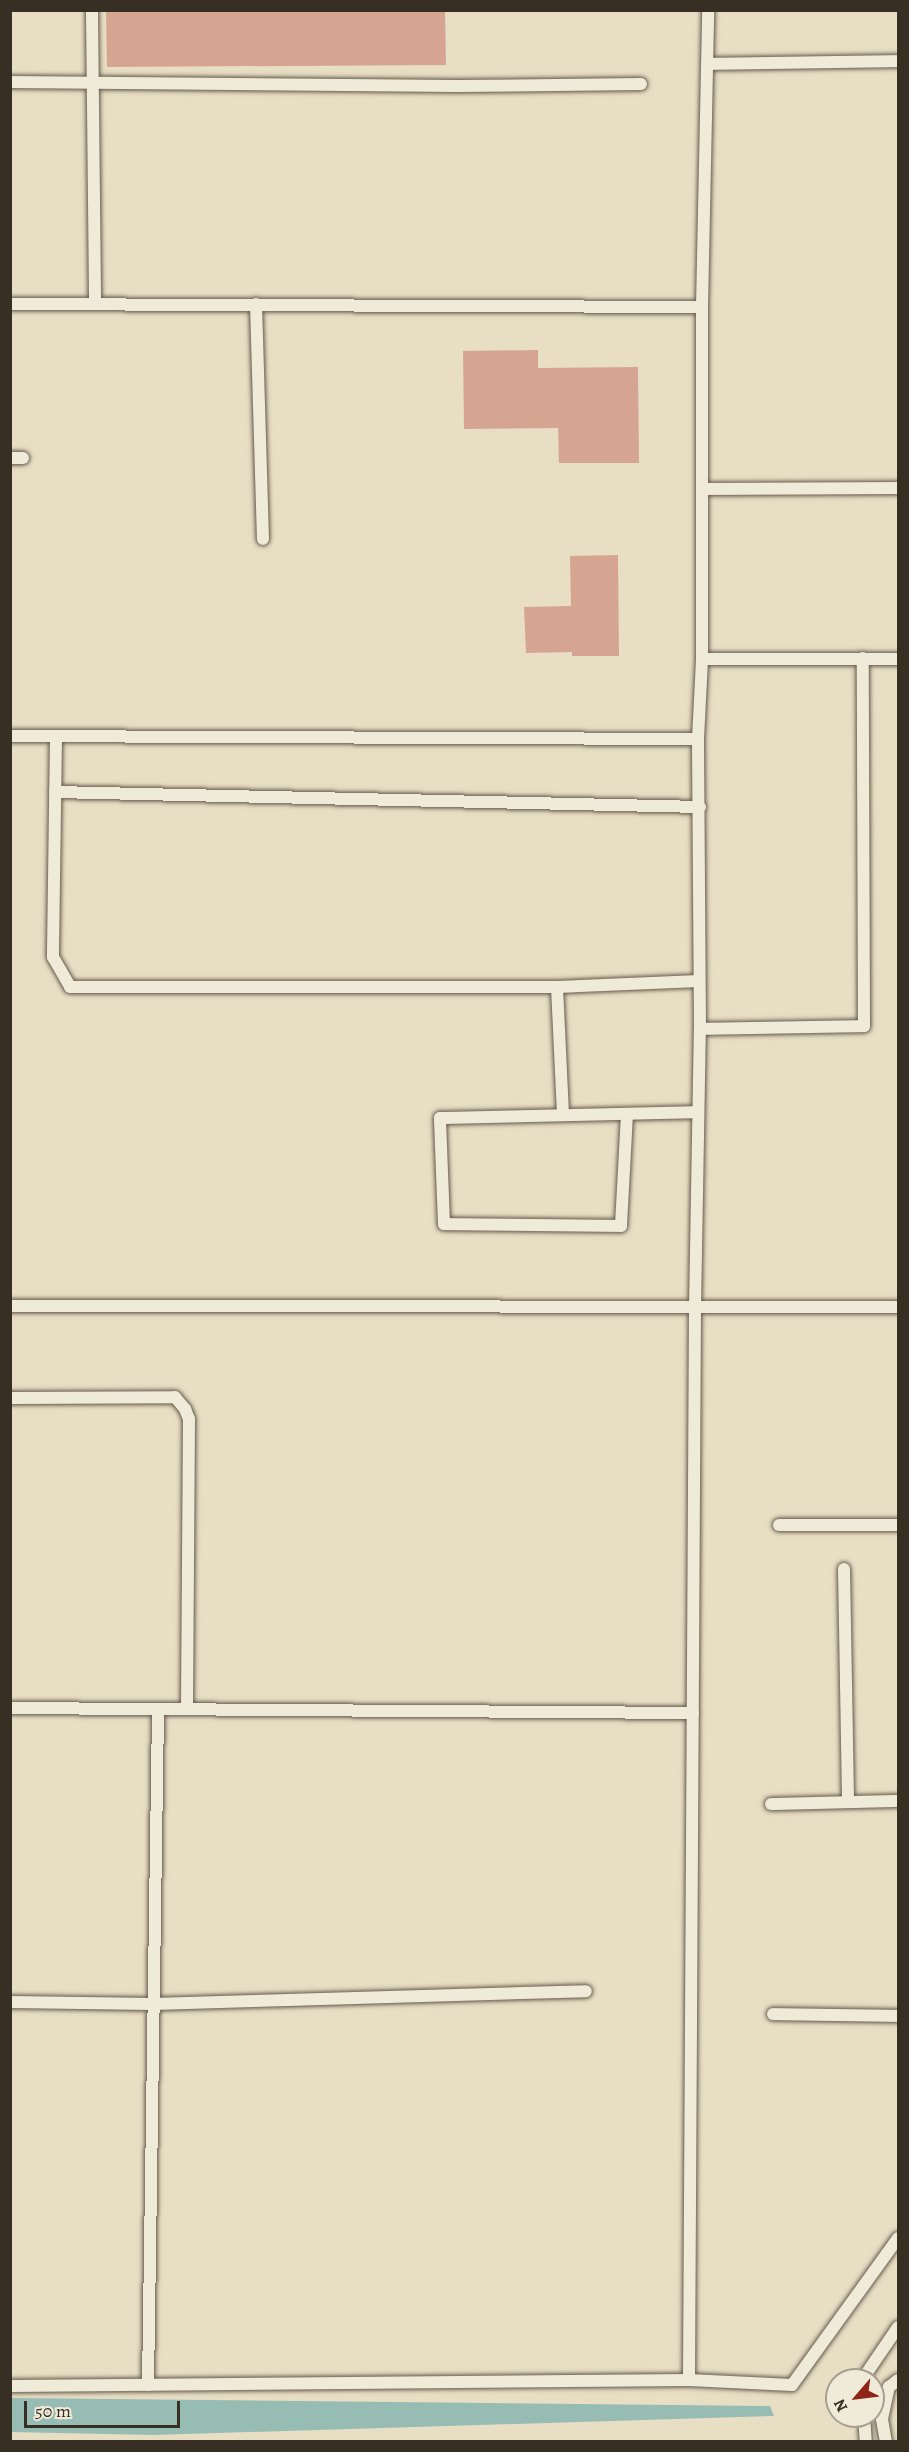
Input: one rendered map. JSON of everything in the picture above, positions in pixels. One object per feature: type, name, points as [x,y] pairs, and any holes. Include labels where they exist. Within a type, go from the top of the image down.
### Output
[{"type":"lane","points":[[92,10],[95,304]]},
{"type":"lane","points":[[689,2380],[695,1308],[700,1029],[698,739],[702,659],[704,489],[702,307],[708,10]]},
{"type":"lane","points":[[708,64],[898,61]]},
{"type":"lane","points":[[10,82],[457,86],[640,84]]},
{"type":"lane","points":[[10,304],[702,307]]},
{"type":"lane","points":[[256,304],[263,539]]},
{"type":"lane","points":[[704,489],[898,488]]},
{"type":"lane","points":[[700,1029],[864,1026],[863,658]]},
{"type":"lane","points":[[702,659],[898,659]]},
{"type":"lane","points":[[10,736],[698,739]]},
{"type":"lane","points":[[56,736],[53,957],[70,987],[557,987],[699,981]]},
{"type":"lane","points":[[55,792],[700,807]]},
{"type":"lane","points":[[557,987],[563,1115]]},
{"type":"lane","points":[[627,1114],[621,1226],[444,1224],[440,1118],[697,1112]]},
{"type":"lane","points":[[10,1306],[898,1307]]},
{"type":"lane","points":[[10,1398],[175,1397],[186,1409],[189,1419],[187,1709]]},
{"type":"lane","points":[[779,1525],[898,1525]]},
{"type":"lane","points":[[844,1569],[848,1802]]},
{"type":"lane","points":[[10,1708],[693,1713]]},
{"type":"lane","points":[[147,2385],[158,1709]]},
{"type":"lane","points":[[771,1804],[898,1800]]},
{"type":"lane","points":[[10,2002],[153,2004],[586,1991]]},
{"type":"lane","points":[[772,2014],[898,2016]]},
{"type":"lane","points":[[10,2386],[689,2380],[792,2385],[898,2238]]},
{"type":"lane","points":[[870,2368],[898,2327]]},
{"type":"lane","points":[[886,2442],[882,2419],[890,2387],[898,2380]]},
{"type":"water","points":[[11,2398],[770,2406],[774,2416],[154,2435],[11,2432]]},
{"type":"building","points":[[106,10],[445,10],[446,65],[107,67]]},
{"type":"building","points":[[538,350],[538,368],[638,367],[639,463],[559,463],[558,428],[464,429],[463,351]]},
{"type":"building","points":[[618,555],[619,656],[572,656],[572,652],[526,653],[524,607],[571,606],[570,556]]}]
